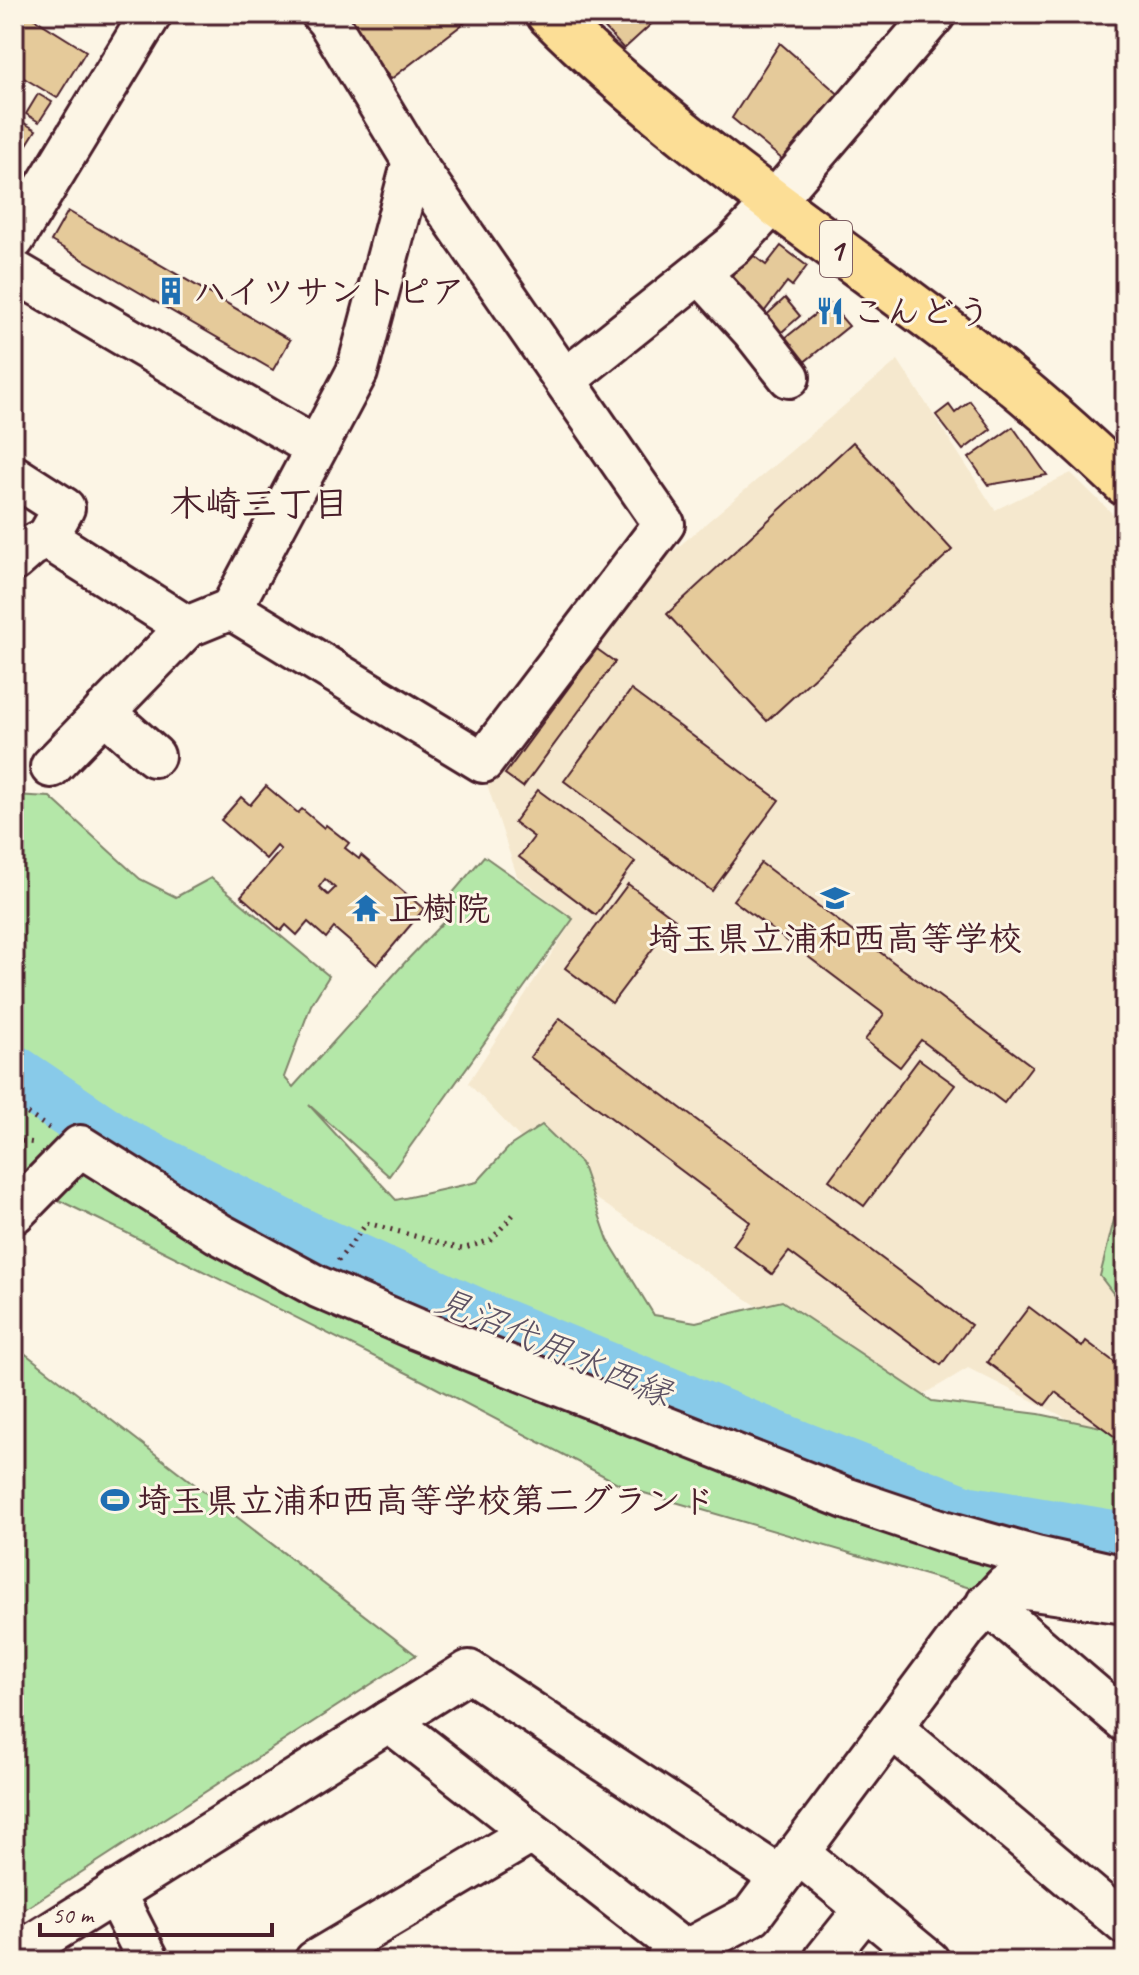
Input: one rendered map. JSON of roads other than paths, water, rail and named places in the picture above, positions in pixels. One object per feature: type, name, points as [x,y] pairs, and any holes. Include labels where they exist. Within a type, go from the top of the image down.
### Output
[{"type":"main road","name":"1","points":[[549,14],[608,71],[718,162],[971,349],[1121,471]]},
{"type":"street","points":[[14,239],[151,14]]},
{"type":"street","points":[[231,609],[483,762],[664,524],[413,161],[322,14]]},
{"type":"street","points":[[565,380],[734,245],[935,14]]},
{"type":"street","points":[[51,767],[187,627],[231,609],[357,372],[413,161]]},
{"type":"street","points":[[14,271],[316,448]]},
{"type":"street","points":[[700,273],[752,330],[789,377]]},
{"type":"street","points":[[14,476],[64,508],[47,538],[31,546],[14,561]]},
{"type":"street","points":[[47,538],[187,627]]},
{"type":"street","points":[[104,712],[154,756]]},
{"type":"street","points":[[14,1213],[80,1146],[218,1233],[319,1287],[444,1341],[848,1499],[969,1539],[1125,1577]]},
{"type":"street","points":[[389,1721],[531,1833],[679,1958],[752,1915],[966,1628],[1005,1586],[1125,1603]]},
{"type":"street","points":[[987,1603],[1125,1721]]},
{"type":"street","points":[[14,1956],[469,1671],[865,1909],[929,1961]]},
{"type":"street","points":[[892,1728],[1125,1924]]},
{"type":"street","points":[[315,1961],[531,1833]]},
{"type":"street","points":[[114,1892],[149,1961]]},
{"type":"street","points":[[826,1961],[865,1909]]},
{"type":"waterway","name":"見沼代用水西縁","points":[[14,1073],[122,1146],[305,1238],[490,1322],[965,1513],[1125,1540]]},
{"type":"place","name":"ハイツサントピア","points":[[171,291]]},
{"type":"place","name":"こんどう","points":[[830,311]]},
{"type":"place","name":"埼玉県立浦和西高等学校","points":[[835,898]]},
{"type":"place","name":"正樹院","points":[[366,908]]},
{"type":"place","name":"埼玉県立浦和西高等学校第二グランド","points":[[115,1500]]},
{"type":"district","name":"木崎三丁目","points":[[259,503]]}]
